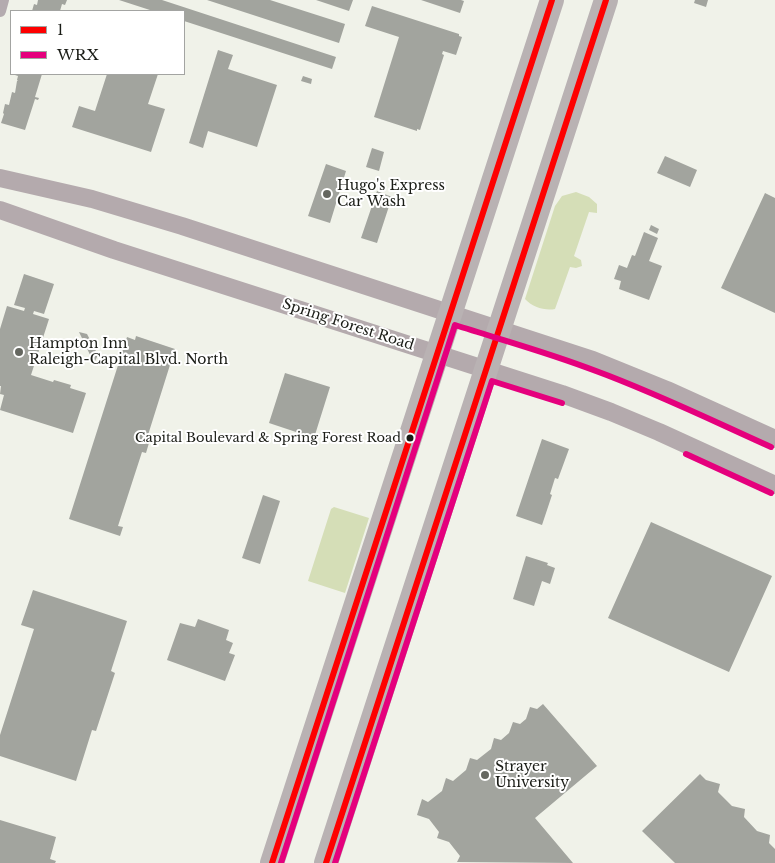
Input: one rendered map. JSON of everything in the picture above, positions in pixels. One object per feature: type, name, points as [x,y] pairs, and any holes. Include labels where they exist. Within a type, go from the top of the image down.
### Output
[{"type":"highway","points":[[272,863],[552,0]]},
{"type":"highway","points":[[326,863],[606,0]]},
{"type":"main road","points":[[0,178],[92,199],[142,214],[593,360],[667,390],[775,439]]},
{"type":"main road","name":"Spring Forest Road","points":[[0,210],[114,250],[562,394],[659,432],[775,485]]},
{"type":"street","points":[[0,11],[3,0]]},
{"type":"green space","points":[[576,192],[589,197],[597,204],[597,213],[589,212],[574,256],[581,260],[582,266],[570,267],[555,309],[539,308],[525,299],[555,206],[562,196]]},
{"type":"green space","points":[[334,507],[369,518],[345,593],[308,581],[331,509]]},
{"type":"building","points":[[38,0],[67,0],[65,5],[62,4],[60,10],[32,10],[34,4],[37,5]]},
{"type":"building","points":[[119,0],[162,0],[336,57],[332,69],[185,21],[185,10],[150,10]]},
{"type":"building","points":[[207,0],[270,0],[345,24],[339,43]]},
{"type":"building","points":[[316,0],[353,0],[349,11]]},
{"type":"building","points":[[421,0],[461,0],[464,1],[460,13]]},
{"type":"building","points":[[695,0],[708,0],[706,7],[694,3]]},
{"type":"building","points":[[372,6],[459,34],[462,37],[456,55],[443,51],[442,54],[444,55],[420,130],[417,129],[417,131],[374,117],[399,37],[365,26]]},
{"type":"building","points":[[218,50],[233,55],[228,69],[277,85],[257,147],[208,131],[203,148],[189,143]]},
{"type":"building","points":[[15,75],[42,75],[35,97],[39,98],[38,100],[35,99],[25,130],[1,123],[5,104],[9,105],[12,92],[15,93],[18,76]]},
{"type":"building","points":[[107,75],[158,75],[148,104],[165,109],[151,152],[72,127],[79,106],[95,111]]},
{"type":"building","points":[[303,76],[312,79],[311,84],[301,81]]},
{"type":"building","points":[[372,148],[384,152],[379,171],[366,167]]},
{"type":"building","points":[[665,156],[697,170],[690,187],[657,173]]},
{"type":"building","name":"Hugo's Express Car Wash","points":[[326,164],[346,171],[330,223],[308,216]]},
{"type":"building","points":[[377,191],[392,197],[377,243],[361,238]]},
{"type":"building","points":[[765,193],[775,198],[775,313],[721,288]]},
{"type":"building","points":[[651,225],[659,229],[657,234],[649,230]]},
{"type":"building","points":[[644,232],[658,238],[649,261],[662,266],[649,300],[619,289],[621,281],[614,279],[619,265],[627,268],[632,255],[635,256]]},
{"type":"building","name":"Hampton Inn Raleigh-Capital Blvd. North","points":[[24,274],[54,284],[44,314],[34,311],[33,314],[49,319],[31,375],[71,385],[70,388],[86,393],[73,433],[0,410],[4,395],[0,394],[0,329],[7,306],[24,311],[25,308],[14,305]]},
{"type":"building","points":[[79,332],[87,334],[98,355],[94,363]]},
{"type":"building","points":[[136,336],[175,349],[148,435],[151,436],[146,453],[142,452],[118,526],[123,527],[120,536],[69,519],[127,337],[135,340]]},
{"type":"building","points":[[285,373],[330,387],[314,438],[269,423]]},
{"type":"building","points":[[542,439],[569,449],[558,479],[555,478],[550,494],[552,495],[542,525],[516,516]]},
{"type":"building","points":[[263,495],[280,501],[260,564],[242,558]]},
{"type":"building","points":[[651,522],[772,576],[729,672],[608,618]]},
{"type":"building","points":[[526,556],[548,563],[547,565],[555,568],[550,584],[542,581],[534,606],[513,599]]},
{"type":"building","points":[[33,590],[127,621],[111,671],[115,673],[96,731],[92,730],[76,781],[0,756],[0,735],[34,629],[21,625]]},
{"type":"building","points":[[198,619],[229,630],[226,640],[233,643],[229,653],[235,655],[225,681],[167,660],[180,623],[195,627]]},
{"type":"building","points":[[543,704],[597,766],[535,818],[573,863],[457,862],[460,856],[449,842],[437,838],[439,832],[429,819],[417,815],[422,799],[428,802],[442,791],[446,778],[453,781],[466,770],[470,758],[477,760],[491,749],[494,738],[501,740],[509,733],[513,722],[520,724],[526,719],[530,707],[537,709]]},
{"type":"building","points":[[700,774],[706,780],[720,784],[718,792],[732,806],[745,809],[744,817],[757,831],[770,835],[769,843],[775,849],[775,863],[675,863],[642,831]]},
{"type":"building","points":[[0,820],[56,837],[50,859],[56,861],[55,863],[0,863]]},
{"type":"transit line","name":"1","points":[[272,863],[552,0]]},
{"type":"transit line","name":"1","points":[[326,863],[606,0]]},
{"type":"transit line","name":"WRX","points":[[281,863],[455,325],[561,358],[640,388],[771,447]]},
{"type":"transit line","name":"WRX","points":[[335,863],[492,381],[562,403]]},
{"type":"transit line","name":"WRX","points":[[686,454],[771,493]]},
{"type":"place","name":"Hugo's Express Car Wash","points":[[327,194]]},
{"type":"place","name":"Hampton Inn Raleigh-Capital Blvd. North","points":[[19,352]]},
{"type":"place","name":"Capital Boulevard & Spring Forest Road","points":[[410,438]]},
{"type":"place","name":"Strayer University","points":[[485,775]]}]
